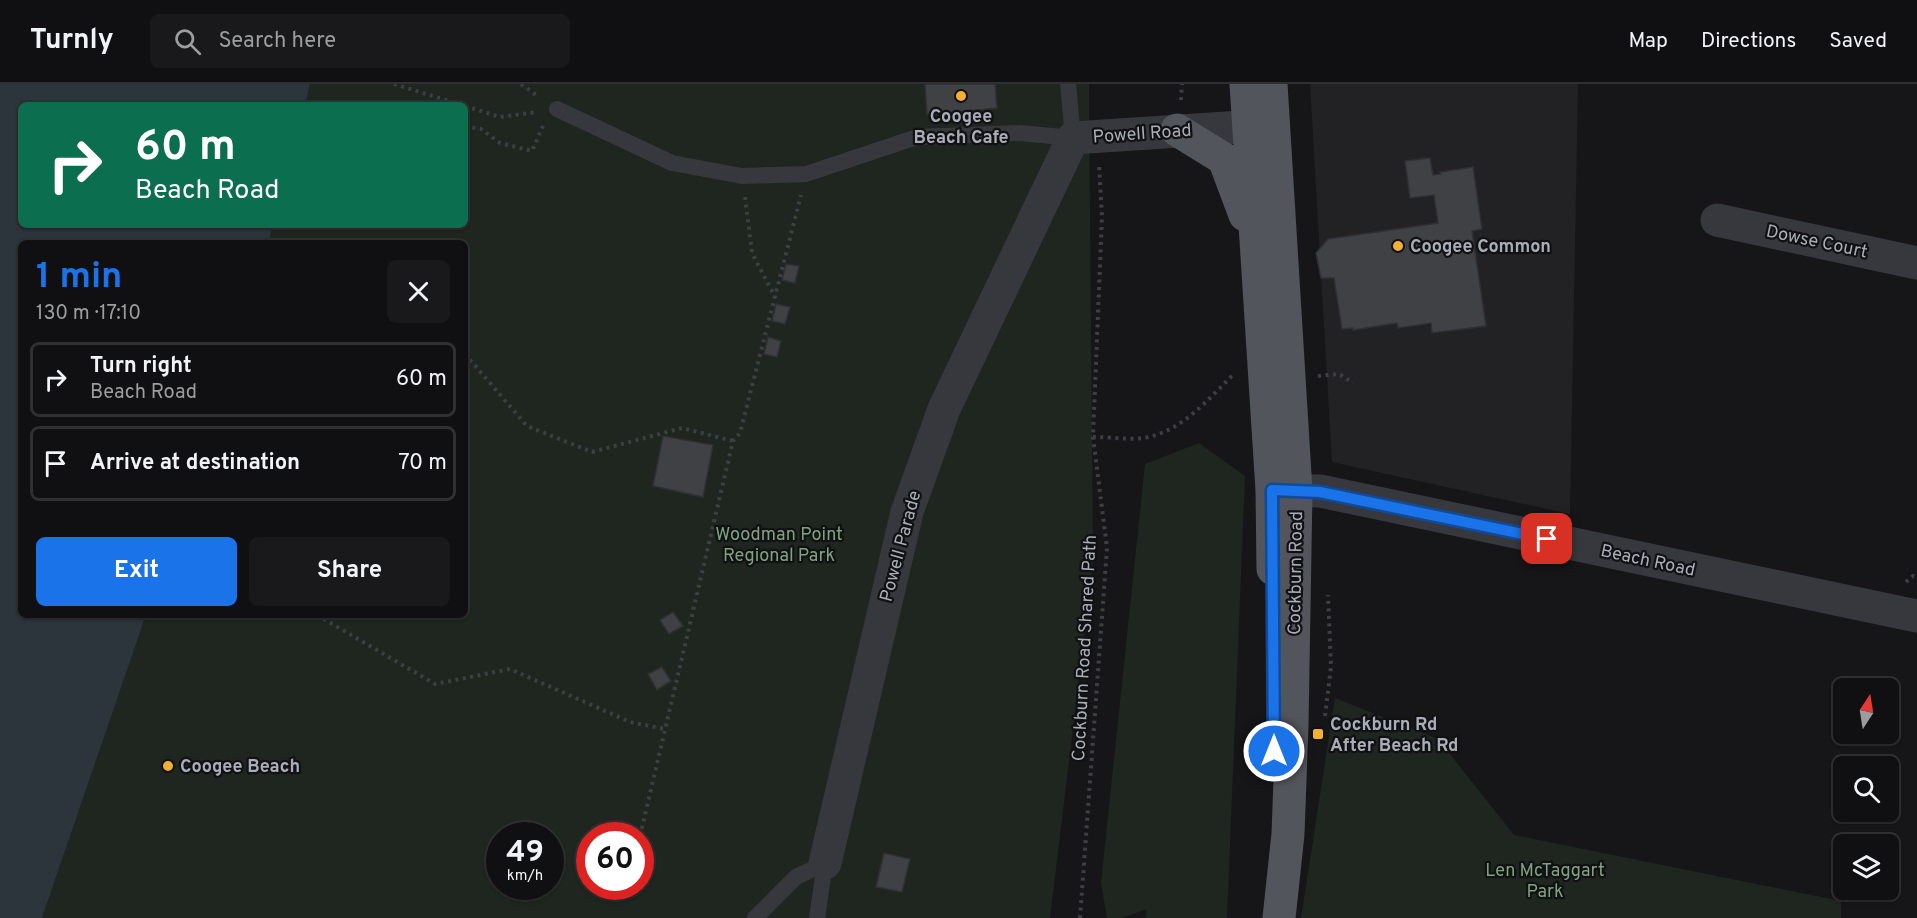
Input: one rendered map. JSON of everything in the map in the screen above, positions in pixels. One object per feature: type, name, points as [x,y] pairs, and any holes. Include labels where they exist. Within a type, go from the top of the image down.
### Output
[{"type":"main road","name":"Cockburn Road","points":[[1246,84],[1262,126],[1284,490],[1292,726],[1289,824],[1280,918]]},
{"type":"main road","name":"Cockburn Road","points":[[1264,918],[1274,796],[1284,490],[1257,244],[1262,126],[1271,84]]},
{"type":"main road","points":[[1177,130],[1224,159],[1257,244]]},
{"type":"street","name":"Powell Road","points":[[1046,195],[1073,138],[1262,126]]},
{"type":"street","name":"Powell Parade","points":[[825,863],[907,512],[944,409],[1046,195]]},
{"type":"street","name":"Dowse Court","points":[[1716,220],[1917,263]]},
{"type":"street","name":"Beach Road","points":[[1284,490],[1332,494],[1917,616]]},
{"type":"lane","points":[[557,109],[672,163],[742,176],[806,174],[917,137],[1020,133],[1073,138],[1068,84]]},
{"type":"lane","points":[[755,918],[796,877],[825,863]]},
{"type":"lane","name":"Powell Parade","points":[[817,918],[825,863]]},
{"type":"path","points":[[394,84],[450,102]]},
{"type":"path","points":[[468,107],[500,117],[557,109]]},
{"type":"path","points":[[468,127],[481,129],[500,143],[532,151]]},
{"type":"path","name":"Cockburn Road Shared Path","points":[[1080,918],[1107,548],[1092,437],[1102,216],[1099,164]]},
{"type":"path","points":[[643,822],[733,441],[740,433],[806,174]]},
{"type":"path","points":[[742,176],[752,253],[775,297]]},
{"type":"path","points":[[468,357],[527,426],[592,452],[682,428],[733,441]]},
{"type":"path","points":[[1092,437],[1142,438],[1166,432],[1184,422],[1240,369]]},
{"type":"path","points":[[1317,376],[1339,374],[1353,383]]},
{"type":"path","points":[[322,618],[435,684],[510,669],[630,722],[665,729]]},
{"type":"shaded area","points":[[0,84],[310,84],[306,102],[18,102],[18,228],[272,228],[269,240],[18,240],[18,618],[145,618],[42,918],[0,918]]},
{"type":"shaded area","name":"Coogee Common","points":[[1310,84],[1578,84],[1570,514],[1332,462]]},
{"type":"green space","name":"Woodman Point Regional Park","points":[[310,84],[1089,84],[1093,563],[1050,918],[42,918],[145,618],[468,618],[468,240],[269,240],[272,228],[468,228],[468,102],[306,102]]},
{"type":"green space","points":[[1199,443],[1245,476],[1227,918],[1145,918],[1147,909],[1122,918],[1107,918],[1101,883],[1145,464]]},
{"type":"green space","name":"Len McTaggart Park","points":[[1335,698],[1438,739],[1514,835],[1841,901],[1841,918],[1301,918]]},
{"type":"building","name":"Coogee Beach Cafe","points":[[925,84],[995,84],[997,108],[927,115]]},
{"type":"building","name":"Coogee Common","points":[[1430,158],[1433,175],[1473,167],[1482,229],[1472,231],[1486,326],[1432,333],[1431,323],[1398,328],[1397,323],[1353,330],[1353,328],[1342,329],[1334,278],[1321,278],[1316,253],[1328,239],[1438,223],[1434,195],[1410,198],[1405,161]]},
{"type":"building","points":[[786,264],[799,266],[795,283],[782,280]]},
{"type":"building","points":[[776,304],[790,307],[785,324],[772,321]]},
{"type":"building","points":[[768,337],[781,341],[777,357],[764,354]]},
{"type":"building","points":[[663,436],[713,445],[703,497],[653,486]]},
{"type":"building","points":[[673,612],[683,626],[669,634],[660,620]]},
{"type":"building","points":[[662,667],[671,681],[657,690],[648,674]]},
{"type":"building","points":[[884,853],[910,859],[902,892],[876,887]]},
{"type":"place","name":"Coogee Beach Cafe","points":[[961,96]]},
{"type":"place","name":"Coogee Common","points":[[1398,246]]},
{"type":"place","name":"Cockburn Rd After Beach Rd","points":[[1318,734]]},
{"type":"place","name":"Coogee Beach","points":[[168,766]]},
{"type":"route","points":[[1274,751],[1272,490],[1320,492],[1547,539]]}]
